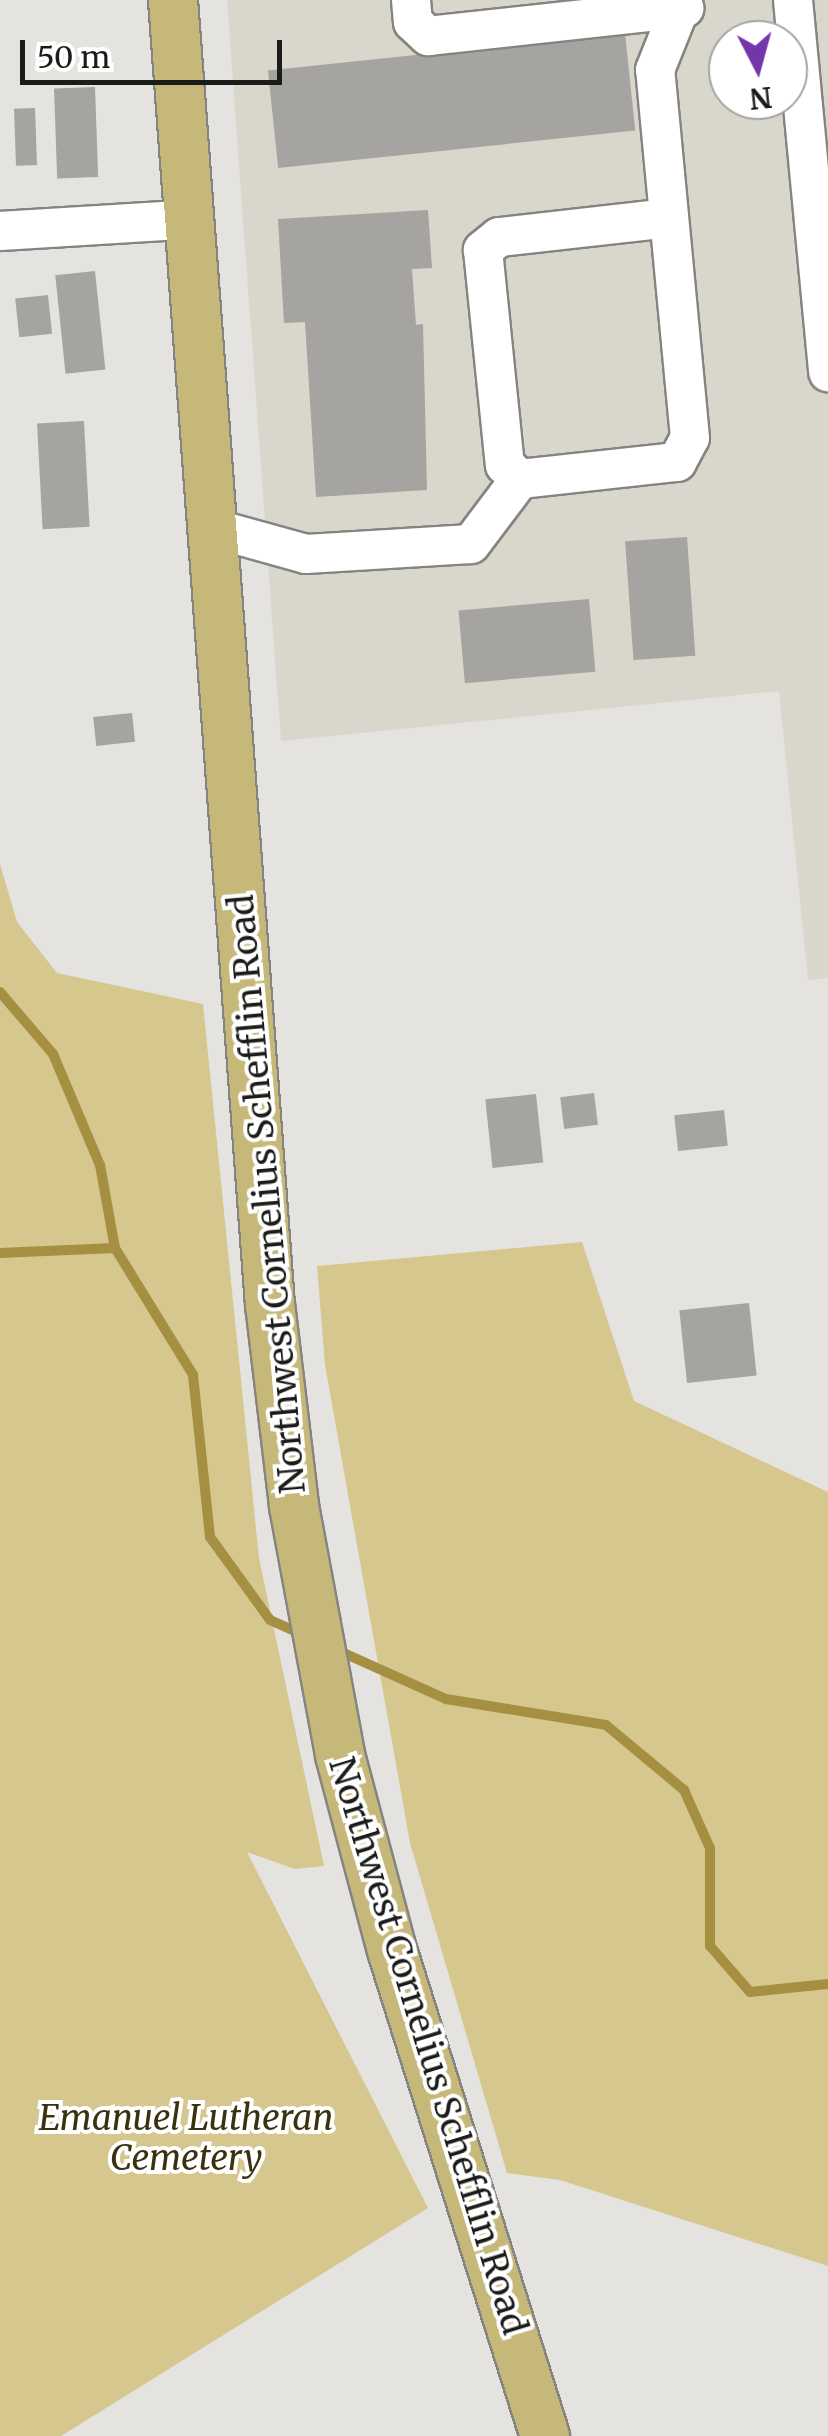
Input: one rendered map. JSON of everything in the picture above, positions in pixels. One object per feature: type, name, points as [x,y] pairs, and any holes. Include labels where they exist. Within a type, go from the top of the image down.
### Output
[{"type":"main road","name":"Northwest Cornelius Schefflin Road","points":[[173,0],[194,220],[270,1304],[310,1606],[360,1831],[545,2436]]},
{"type":"lane","points":[[411,0],[428,36],[683,4]]},
{"type":"lane","points":[[793,0],[828,372]]},
{"type":"lane","points":[[669,218],[498,237],[482,250],[505,466],[520,478],[677,462],[690,438],[655,70],[683,4]]},
{"type":"lane","points":[[0,231],[194,220]]},
{"type":"lane","points":[[216,529],[306,554],[471,544],[520,478]]},
{"type":"shaded area","points":[[227,0],[828,0],[828,978],[808,980],[779,691],[281,741]]},
{"type":"green space","name":"Emanuel Lutheran Cemetery","points":[[0,864],[17,922],[57,973],[203,1004],[259,1558],[324,1866],[295,1869],[247,1852],[428,2208],[61,2436],[0,2436]]},
{"type":"green space","points":[[582,1242],[634,1401],[828,1492],[828,2266],[560,2180],[507,2173],[410,1843],[325,1365],[317,1266]]},
{"type":"building","points":[[625,33],[635,130],[278,168],[268,71]]},
{"type":"building","points":[[95,87],[98,177],[57,178],[54,88]]},
{"type":"building","points":[[35,108],[37,165],[16,166],[14,109]]},
{"type":"building","points":[[428,210],[432,268],[412,269],[416,325],[423,324],[427,490],[316,497],[305,322],[284,323],[278,219]]},
{"type":"building","points":[[95,271],[105,369],[66,374],[55,275]]},
{"type":"building","points":[[48,295],[52,334],[19,337],[15,298]]},
{"type":"building","points":[[84,421],[90,527],[43,529],[37,423]]},
{"type":"building","points":[[687,537],[695,656],[633,660],[625,541]]},
{"type":"building","points":[[589,599],[595,672],[465,683],[458,610]]},
{"type":"building","points":[[132,713],[135,742],[96,746],[93,717]]},
{"type":"building","points":[[594,1093],[598,1125],[564,1129],[560,1097]]},
{"type":"building","points":[[536,1094],[543,1163],[492,1168],[485,1099]]},
{"type":"building","points":[[724,1110],[728,1146],[678,1151],[674,1115]]},
{"type":"building","points":[[749,1303],[757,1376],[687,1383],[679,1310]]},
{"type":"waterway","points":[[0,992],[53,1054],[100,1165],[115,1248],[193,1375],[210,1537],[270,1620],[303,1635]]},
{"type":"waterway","points":[[0,1253],[115,1248]]},
{"type":"waterway","points":[[337,1650],[446,1699],[606,1725],[684,1790],[710,1848],[710,1946],[750,1992],[828,1984]]}]
